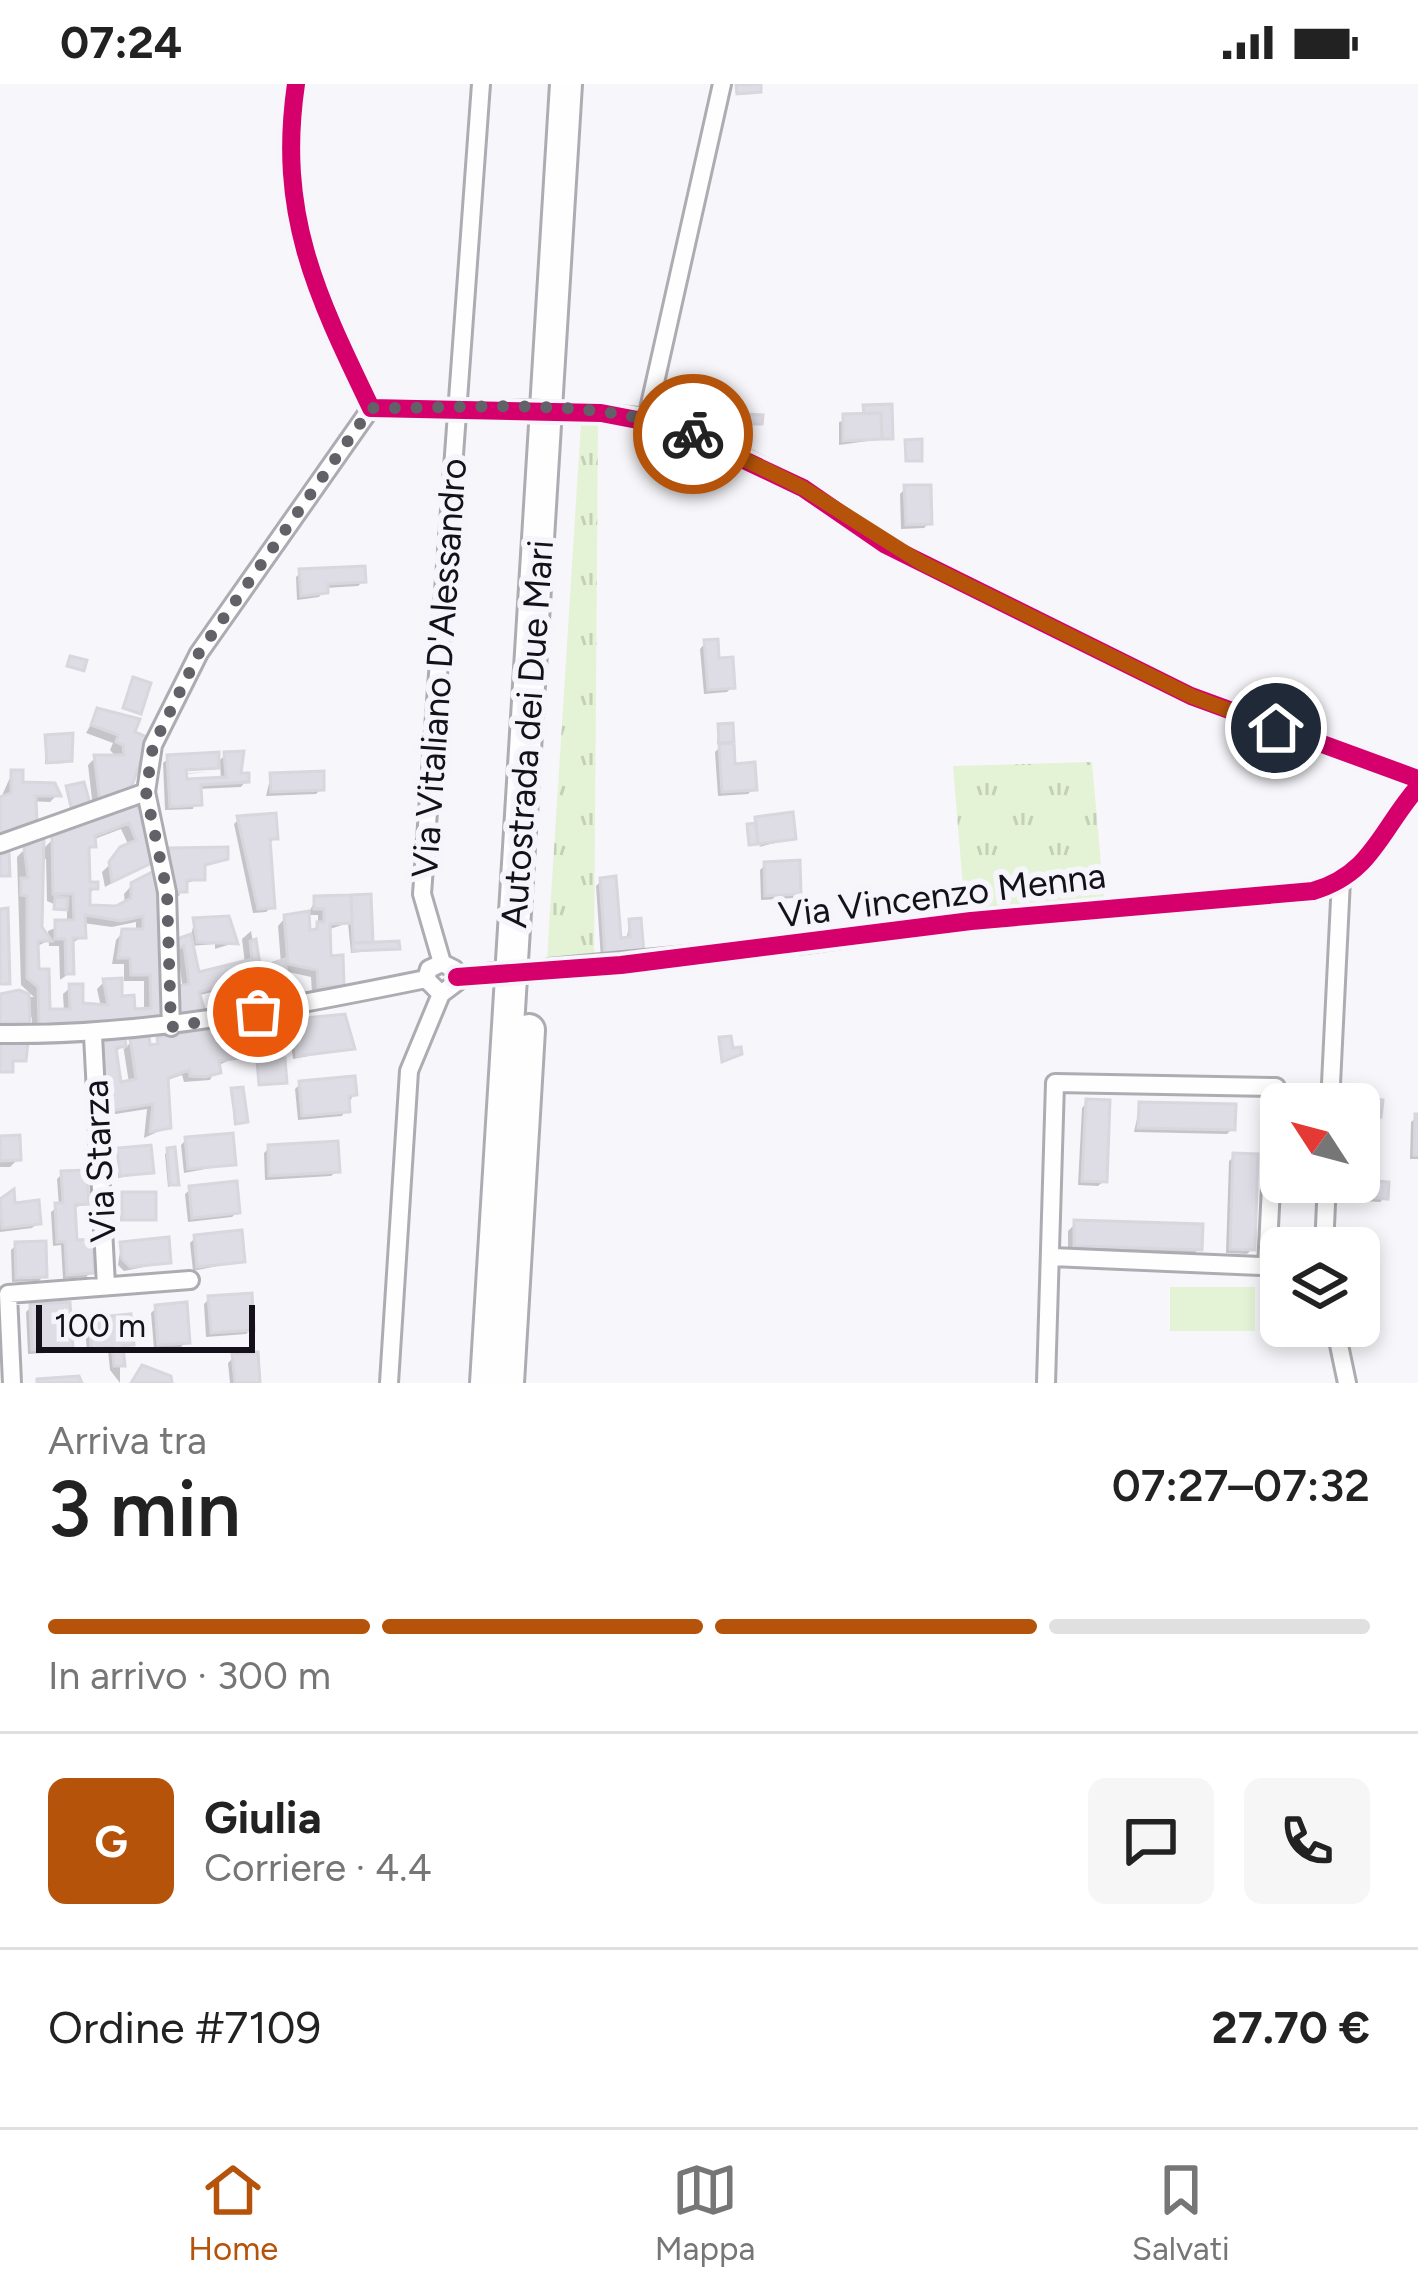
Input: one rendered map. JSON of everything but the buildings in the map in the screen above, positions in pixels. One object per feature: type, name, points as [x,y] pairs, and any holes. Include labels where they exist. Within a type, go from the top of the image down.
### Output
[{"type":"highway","name":"Autostrada dei Due Mari","points":[[486,1383],[566,84]]},
{"type":"highway","name":"Autostrada dei Due Mari","points":[[508,1383],[586,84]]},
{"type":"street","points":[[296,84],[289,173],[302,255],[371,408]]},
{"type":"street","name":"Via Vitaliano D'Alessandro","points":[[442,963],[422,894],[481,84]]},
{"type":"street","points":[[647,418],[722,84]]},
{"type":"street","points":[[371,408],[521,409],[647,418],[722,446],[803,488],[886,545],[1191,696],[1418,783],[1371,858],[1341,880],[1331,1083]]},
{"type":"street","points":[[171,1027],[167,892],[146,792],[153,746],[177,691],[371,408]]},
{"type":"street","points":[[0,844],[146,792]]},
{"type":"street","name":"Via Vincenzo Menna","points":[[549,968],[621,965],[971,921],[1312,891],[1341,880]]},
{"type":"street","points":[[426,979],[432,966],[442,963],[457,977]]},
{"type":"street","points":[[457,977],[495,972]]},
{"type":"street","points":[[389,1383],[409,1071],[441,994],[454,987],[457,977]]},
{"type":"street","points":[[0,1034],[93,1035],[171,1027],[426,979]]},
{"type":"street","points":[[426,979],[432,991],[441,994]]},
{"type":"street","name":"Via Starza","points":[[93,1035],[106,1286]]},
{"type":"street","points":[[1046,1383],[1055,1083],[1276,1088],[1274,1227]]},
{"type":"street","points":[[1052,1257],[1260,1266]]},
{"type":"street","points":[[12,1383],[8,1294],[190,1280]]},
{"type":"street","points":[[1339,1347],[1347,1383]]},
{"type":"green space","points":[[581,423],[598,424],[594,960],[547,960]]},
{"type":"green space","points":[[1092,762],[1104,899],[965,912],[953,766]]},
{"type":"green space","points":[[1170,1287],[1255,1287],[1255,1331],[1170,1331]]},
{"type":"cycle path","points":[[296,84],[292,173],[297,214],[318,290],[371,408],[601,413],[674,427],[803,488],[886,545],[1191,696],[1418,779]]},
{"type":"cycle path","points":[[457,977],[621,965],[971,921],[1313,891],[1362,862],[1418,787]]},
{"type":"way so far","points":[[258,1012],[171,1027],[167,892],[146,772],[162,721],[199,653],[371,408],[601,413],[647,418],[693,434]]},
{"type":"route","points":[[693,434],[803,488],[886,545],[1191,696],[1276,728]]}]
